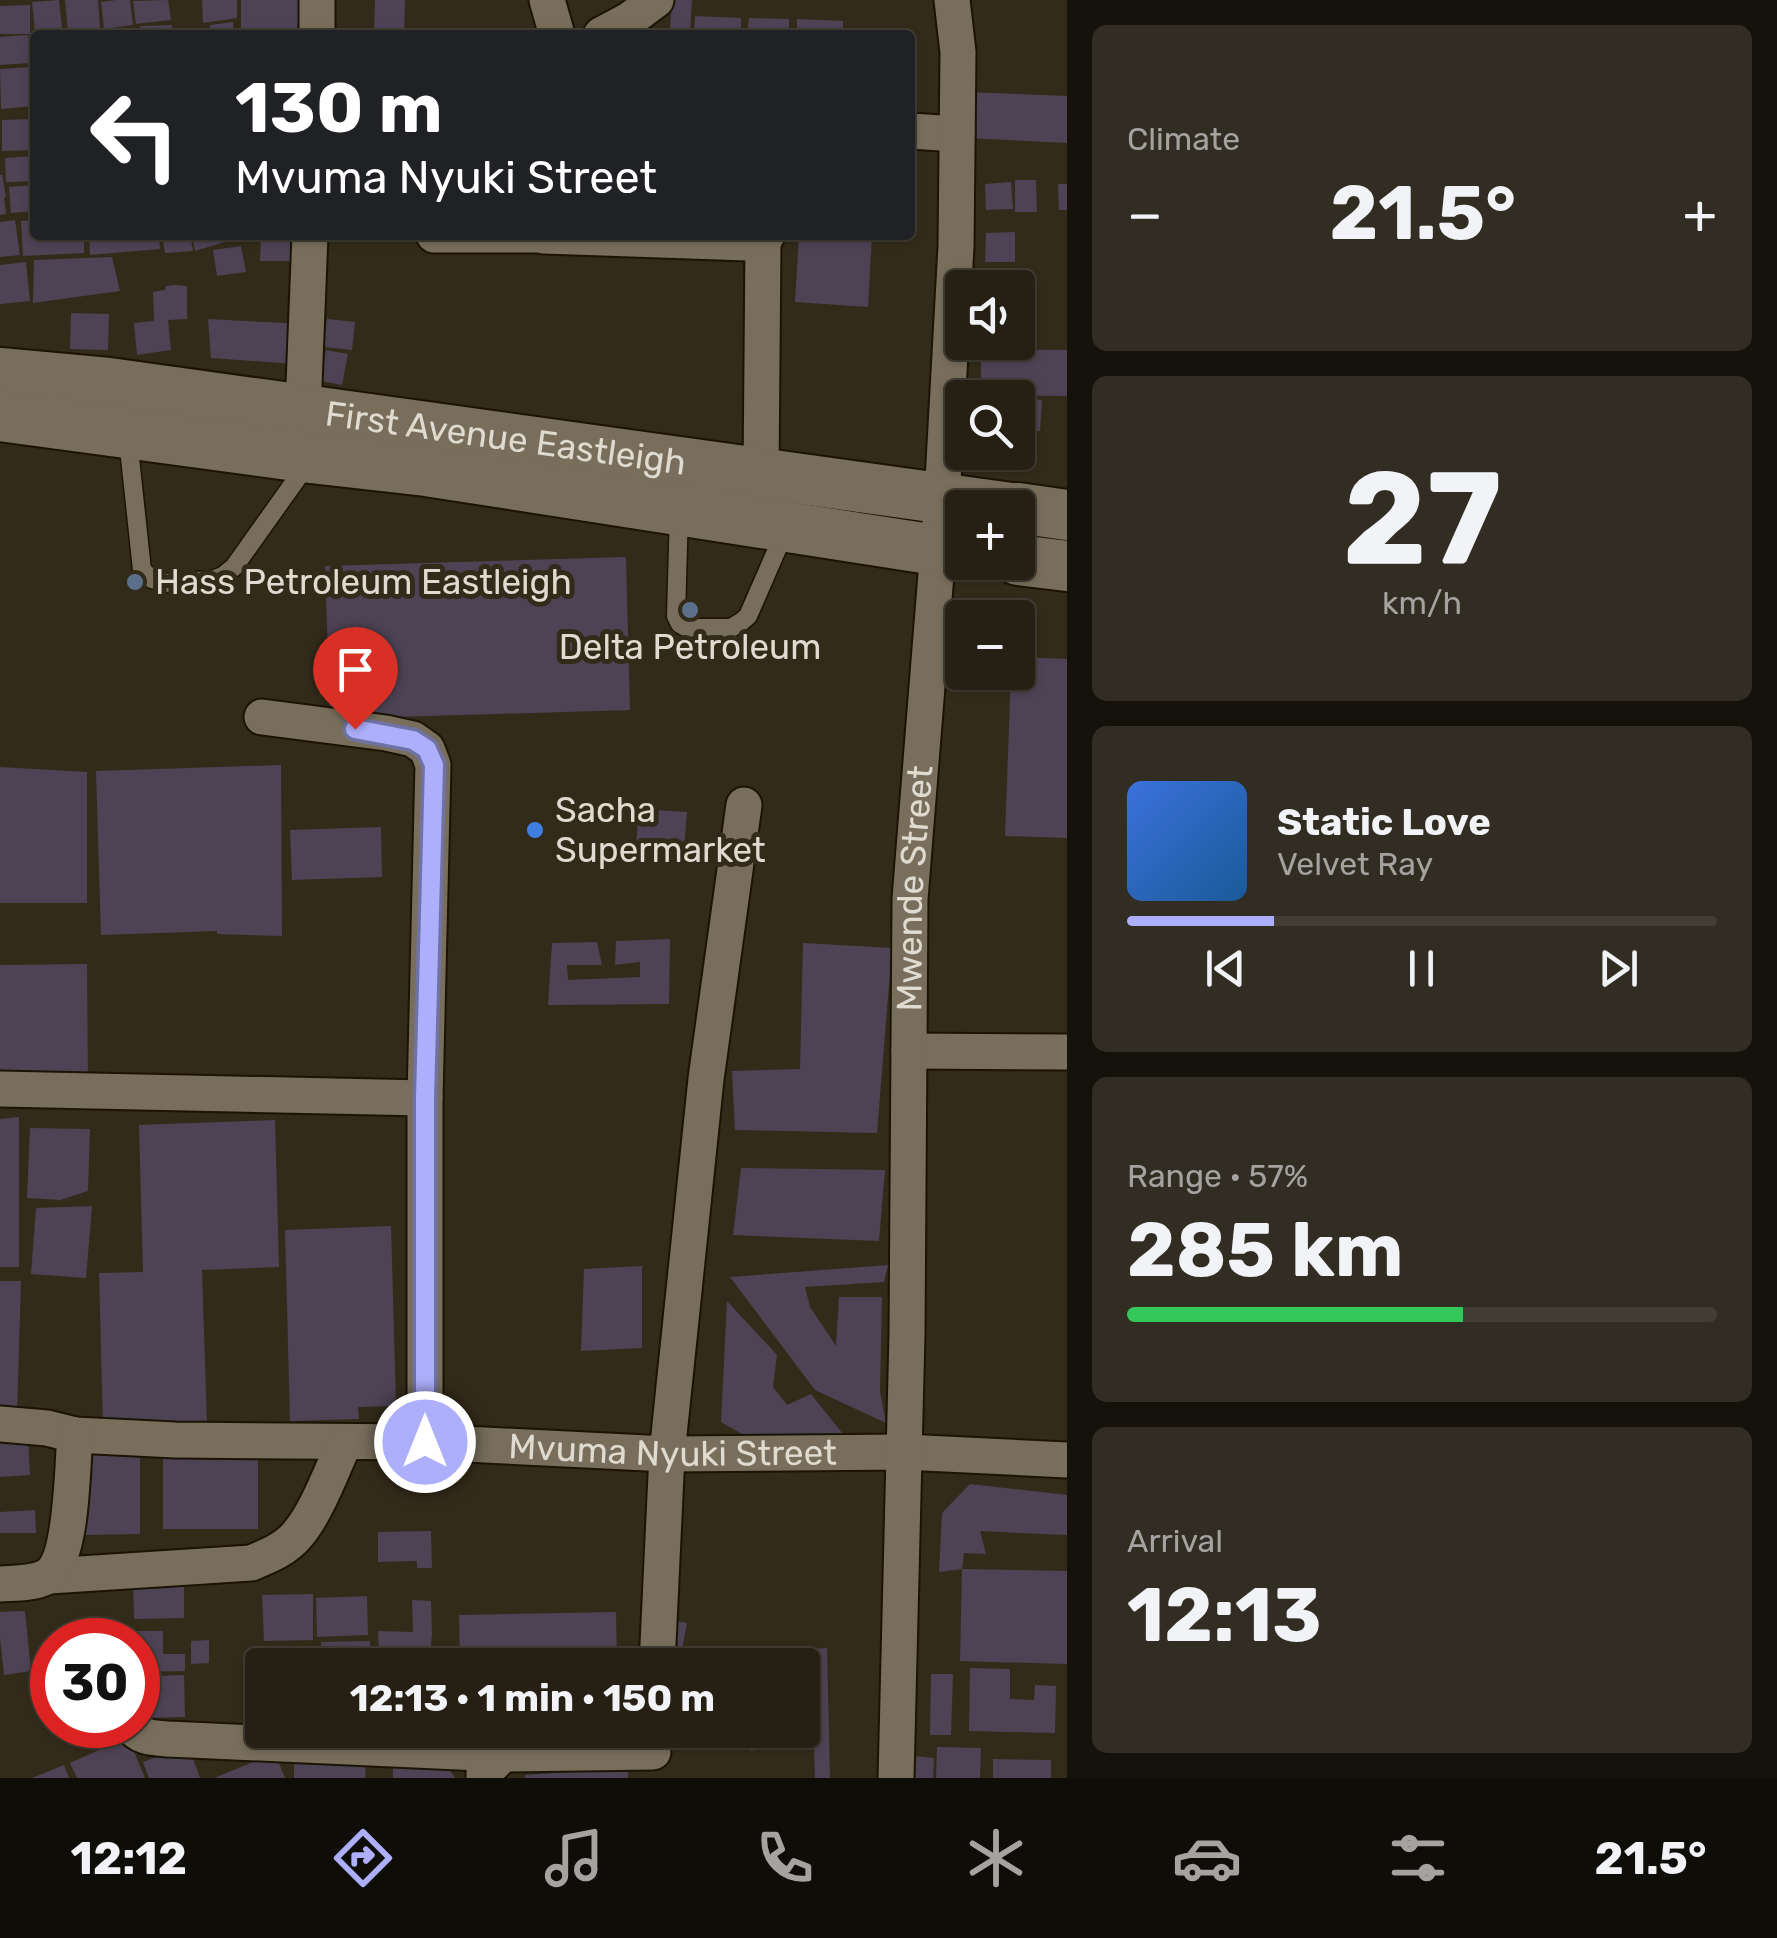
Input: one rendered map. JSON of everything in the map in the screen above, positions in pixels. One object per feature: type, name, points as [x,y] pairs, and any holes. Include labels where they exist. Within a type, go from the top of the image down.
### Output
[{"type":"main road","name":"First Avenue Eastleigh","points":[[0,373],[108,383],[945,499]]},
{"type":"main road","name":"First Avenue Eastleigh","points":[[0,416],[426,471],[945,552]]},
{"type":"main road","name":"First Avenue Eastleigh","points":[[1035,510],[1067,514]]},
{"type":"main road","points":[[1035,562],[1067,566]]},
{"type":"street","points":[[317,0],[317,30]]},
{"type":"street","points":[[547,0],[556,30]]},
{"type":"street","points":[[611,30],[656,0]]},
{"type":"street","name":"Mwende Street","points":[[945,519],[942,499],[956,246],[958,52],[952,0]]},
{"type":"street","points":[[915,131],[957,134]]},
{"type":"street","points":[[303,410],[310,240]]},
{"type":"street","points":[[672,240],[758,240]]},
{"type":"street","points":[[762,474],[765,240]]},
{"type":"street","name":"Mwende Street","points":[[896,1778],[910,899],[947,580]]},
{"type":"street","points":[[262,717],[413,740],[427,749],[434,765],[425,1098],[425,1442]]},
{"type":"street","points":[[658,1648],[667,1454],[706,1079],[744,805]]},
{"type":"street","points":[[909,1050],[1067,1052]]},
{"type":"street","points":[[0,1089],[425,1098]]},
{"type":"street","name":"Mvuma Nyuki Street","points":[[0,1424],[74,1435],[175,1440],[425,1442],[667,1454],[904,1452],[1067,1460]]},
{"type":"street","points":[[48,1576],[64,1550],[74,1435]]},
{"type":"street","points":[[0,1584],[48,1576],[251,1563],[278,1551],[297,1536],[345,1442]]},
{"type":"street","points":[[160,1739],[493,1766],[653,1753]]},
{"type":"lane","points":[[128,433],[142,570],[152,580],[166,583],[224,576],[311,458]]},
{"type":"lane","points":[[680,509],[676,616],[688,628],[731,628],[748,616],[787,526]]},
{"type":"building","points":[[59,0],[62,28],[35,30],[32,2]]},
{"type":"building","points":[[65,0],[98,0],[100,28],[68,30]]},
{"type":"building","points":[[130,0],[133,25],[104,29],[101,2]]},
{"type":"building","points":[[168,0],[171,20],[136,24],[133,1]]},
{"type":"building","points":[[202,0],[237,0],[237,18],[203,23]]},
{"type":"building","points":[[241,0],[312,0],[312,30],[241,30]]},
{"type":"building","points":[[375,0],[405,0],[404,30],[374,30]]},
{"type":"building","points":[[672,0],[692,0],[690,30],[670,30]]},
{"type":"building","points":[[30,5],[30,34],[0,34],[0,6]]},
{"type":"building","points":[[695,16],[741,18],[741,30],[694,30]]},
{"type":"building","points":[[749,18],[789,19],[789,30],[748,30]]},
{"type":"building","points":[[797,19],[843,21],[843,30],[797,30]]},
{"type":"building","points":[[233,22],[234,30],[210,30],[210,25]]},
{"type":"building","points":[[172,25],[172,30],[140,30],[140,26]]},
{"type":"building","points":[[28,35],[30,63],[0,65],[0,37]]},
{"type":"building","points":[[30,67],[30,106],[1,109],[0,69]]},
{"type":"building","points":[[968,92],[1067,96],[1067,143],[966,138]]},
{"type":"building","points":[[30,119],[30,150],[2,151],[2,120]]},
{"type":"building","points":[[30,156],[30,181],[6,182],[5,158]]},
{"type":"building","points":[[0,175],[6,214],[0,215]]},
{"type":"building","points":[[1015,180],[1036,180],[1037,212],[1015,212]]},
{"type":"building","points":[[1011,182],[1013,209],[986,210],[985,184]]},
{"type":"building","points":[[1058,184],[1067,184],[1067,210],[1059,210]]},
{"type":"building","points":[[30,185],[30,211],[11,213],[9,187]]},
{"type":"building","points":[[15,220],[20,255],[0,257],[0,222]]},
{"type":"building","points":[[30,220],[30,240],[84,240],[84,253],[23,256],[21,221]]},
{"type":"building","points":[[1015,232],[1015,262],[985,262],[986,233]]},
{"type":"building","points":[[89,240],[159,240],[160,249],[90,255]]},
{"type":"building","points":[[163,240],[191,240],[193,251],[165,253]]},
{"type":"building","points":[[193,240],[232,240],[195,251]]},
{"type":"building","points":[[261,240],[307,240],[307,261],[260,261]]},
{"type":"building","points":[[799,240],[872,240],[868,307],[795,302]]},
{"type":"building","points":[[241,246],[246,272],[217,276],[213,250]]},
{"type":"building","points":[[112,257],[120,291],[33,303],[34,260]]},
{"type":"building","points":[[26,262],[30,301],[0,304],[0,265]]},
{"type":"building","points":[[175,285],[187,286],[187,319],[168,320],[171,350],[137,355],[134,323],[154,321],[153,292]]},
{"type":"building","points":[[71,313],[109,314],[108,350],[70,349]]},
{"type":"building","points":[[208,319],[304,324],[297,364],[211,358]]},
{"type":"building","points":[[327,319],[355,322],[352,350],[323,347]]},
{"type":"building","points":[[326,350],[348,354],[342,385],[321,381]]},
{"type":"building","points":[[1035,350],[1067,350],[1067,396],[1035,396],[1035,380],[981,380],[981,360],[1035,360]]},
{"type":"building","points":[[1035,399],[1042,400],[1040,431],[1035,431]]},
{"type":"building","points":[[626,557],[630,710],[330,719],[325,566]]},
{"type":"building","points":[[1035,658],[1067,659],[1067,838],[1005,836],[1010,690],[1035,690]]},
{"type":"building","points":[[281,765],[282,936],[217,931],[101,935],[96,771]]},
{"type":"building","points":[[0,767],[87,772],[87,903],[0,903]]},
{"type":"building","points":[[639,809],[687,812],[683,861],[635,857]]},
{"type":"building","points":[[381,827],[382,877],[292,880],[290,830]]},
{"type":"building","points":[[670,939],[669,1004],[548,1005],[552,943],[597,942],[602,965],[567,965],[568,980],[640,977],[640,962],[615,965],[616,941]]},
{"type":"building","points":[[803,943],[892,948],[877,1133],[735,1130],[732,1071],[800,1069]]},
{"type":"building","points":[[87,964],[88,1081],[0,1083],[0,965]]},
{"type":"building","points":[[19,1117],[19,1267],[0,1267],[0,1119]]},
{"type":"building","points":[[275,1120],[279,1267],[202,1270],[207,1424],[103,1427],[99,1273],[143,1272],[139,1125]]},
{"type":"building","points":[[30,1128],[90,1129],[88,1191],[60,1200],[27,1198]]},
{"type":"building","points":[[741,1168],[885,1170],[879,1241],[733,1235]]},
{"type":"building","points":[[92,1206],[86,1278],[31,1274],[36,1208]]},
{"type":"building","points":[[391,1226],[396,1406],[358,1407],[359,1419],[290,1421],[285,1230]]},
{"type":"building","points":[[888,1265],[884,1282],[805,1287],[810,1307],[836,1346],[839,1297],[882,1297],[880,1391],[886,1423],[815,1390],[730,1277]]},
{"type":"building","points":[[642,1266],[642,1348],[581,1351],[584,1269]]},
{"type":"building","points":[[0,1281],[21,1281],[17,1415],[0,1415]]},
{"type":"building","points":[[727,1301],[777,1355],[773,1387],[787,1405],[811,1394],[847,1439],[749,1438],[721,1422]]},
{"type":"building","points":[[28,1437],[30,1475],[0,1477],[0,1439]]},
{"type":"building","points":[[84,1452],[140,1452],[140,1534],[84,1535]]},
{"type":"building","points":[[163,1452],[258,1452],[258,1529],[163,1529]]},
{"type":"building","points":[[970,1484],[1067,1495],[1067,1535],[980,1531],[986,1554],[964,1553],[962,1569],[939,1572],[942,1513]]},
{"type":"building","points":[[35,1510],[36,1533],[0,1533],[0,1512]]},
{"type":"building","points":[[431,1531],[432,1568],[417,1568],[417,1561],[378,1562],[378,1532]]},
{"type":"building","points":[[962,1569],[1067,1571],[1067,1664],[960,1661]]},
{"type":"building","points":[[133,1576],[184,1576],[184,1618],[134,1618]]},
{"type":"building","points":[[313,1594],[313,1640],[264,1641],[262,1595]]},
{"type":"building","points":[[367,1596],[368,1635],[317,1637],[316,1598]]},
{"type":"building","points":[[412,1600],[431,1601],[431,1648],[379,1648],[378,1631],[413,1632]]},
{"type":"building","points":[[25,1611],[30,1671],[4,1675],[0,1612]]},
{"type":"building","points":[[616,1612],[617,1648],[460,1648],[459,1615]]},
{"type":"building","points":[[676,1621],[687,1623],[682,1648],[671,1648]]},
{"type":"building","points":[[160,1631],[163,1654],[185,1654],[185,1671],[160,1672]]},
{"type":"building","points":[[209,1640],[209,1663],[191,1664],[191,1641]]},
{"type":"building","points":[[370,1641],[370,1648],[321,1648],[321,1642]]},
{"type":"building","points":[[820,1648],[827,1648],[830,1778],[815,1778],[814,1748],[820,1748]]},
{"type":"building","points":[[970,1668],[1010,1669],[1010,1699],[1034,1700],[1035,1685],[1056,1686],[1055,1733],[969,1731]]},
{"type":"building","points":[[931,1674],[953,1674],[951,1735],[930,1735]]},
{"type":"building","points":[[184,1675],[185,1717],[160,1718],[160,1676]]},
{"type":"building","points":[[188,1745],[200,1778],[149,1778],[143,1762]]},
{"type":"building","points":[[937,1747],[981,1748],[980,1778],[936,1778]]},
{"type":"building","points":[[103,1748],[133,1748],[145,1778],[77,1778],[70,1763]]},
{"type":"building","points":[[275,1753],[285,1778],[214,1778]]},
{"type":"building","points":[[913,1756],[934,1758],[933,1778],[912,1778]]},
{"type":"building","points":[[993,1759],[1051,1760],[1051,1778],[993,1778]]},
{"type":"building","points":[[294,1762],[366,1764],[365,1778],[294,1778]]},
{"type":"building","points":[[444,1762],[455,1778],[393,1778],[393,1764]]},
{"type":"building","points":[[64,1765],[69,1778],[32,1778]]},
{"type":"building","points":[[628,1768],[628,1778],[525,1778],[525,1775]]},
{"type":"place","name":"Hass Petroleum Eastleigh","points":[[135,582]]},
{"type":"place","name":"Delta Petroleum","points":[[690,610]]},
{"type":"place","name":"Sacha Supermarket","points":[[535,830]]},
{"type":"route","points":[[355,729],[413,740],[427,749],[434,765],[425,1098],[425,1442]]}]
